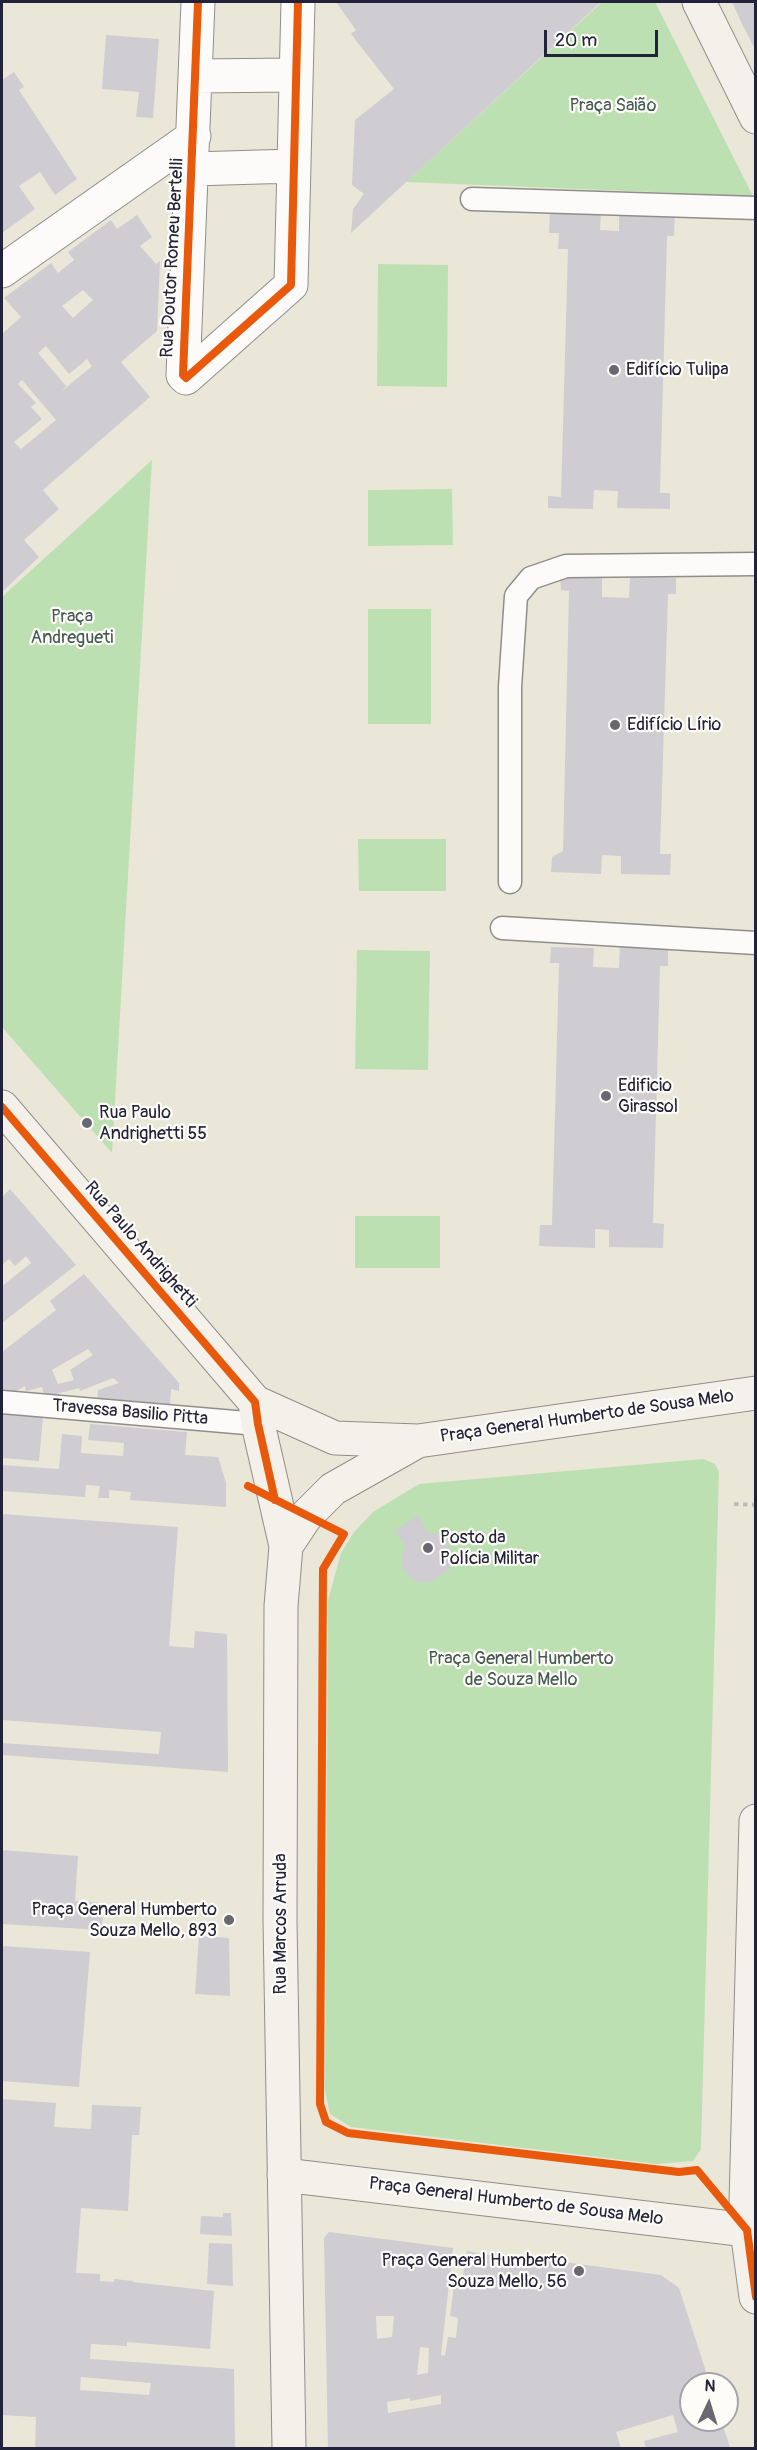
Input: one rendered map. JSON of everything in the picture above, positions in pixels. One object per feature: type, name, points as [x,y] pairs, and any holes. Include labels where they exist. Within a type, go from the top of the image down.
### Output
[{"type":"main road","points":[[699,2],[756,117]]},
{"type":"main road","name":"Rua Paulo Andrighetti","points":[[2,1107],[257,1413]]},
{"type":"main road","name":"Praça General Humberto de Sousa Melo","points":[[257,1413],[335,1438],[418,1441],[756,1394]]},
{"type":"main road","name":"Rua Marcos Arruda","points":[[257,1413],[286,1546],[281,1606],[280,1897],[289,2448]]},
{"type":"main road","name":"Praça General Humberto de Sousa Melo","points":[[286,1546],[306,1516],[333,1490],[418,1441]]},
{"type":"main road","points":[[756,1821],[747,2230],[756,2297]]},
{"type":"main road","name":"Praça General Humberto de Sousa Melo","points":[[284,2175],[747,2230]]},
{"type":"street","name":"Rua Doutor Romeu Bertelli","points":[[198,2],[184,378],[188,377],[290,287],[298,2]]},
{"type":"street","points":[[195,76],[296,75]]},
{"type":"street","name":"Rua Doutor Romeu Bertelli","points":[[2,271],[194,136]]},
{"type":"street","points":[[192,169],[294,166]]},
{"type":"lane","points":[[472,199],[756,208]]},
{"type":"lane","points":[[510,882],[510,687],[516,596],[531,578],[566,566],[756,564]]},
{"type":"lane","points":[[502,928],[756,943]]},
{"type":"lane","name":"Travessa Basilio Pitta","points":[[2,1402],[257,1413]]},
{"type":"path","points":[[734,1504],[756,1505]]},
{"type":"green space","name":"Praça Saião","points":[[602,2],[655,2],[753,196],[406,182]]},
{"type":"green space","points":[[378,264],[448,265],[447,387],[377,386]]},
{"type":"green space","name":"Praça Andregueti","points":[[152,460],[112,1153],[2,1027],[2,597]]},
{"type":"green space","points":[[452,489],[453,545],[368,546],[368,490]]},
{"type":"green space","points":[[368,609],[431,609],[431,724],[368,724]]},
{"type":"green space","points":[[358,839],[446,839],[446,891],[359,891]]},
{"type":"green space","points":[[357,950],[430,951],[428,1070],[355,1069]]},
{"type":"green space","points":[[355,1216],[440,1216],[440,1268],[355,1268]]},
{"type":"green space","name":"Praça General Humberto de Souza Mello","points":[[703,1459],[715,1464],[719,1472],[701,2149],[693,2161],[656,2164],[351,2127],[330,2114],[325,2091],[328,1600],[341,1553],[354,1532],[373,1512],[419,1484]]},
{"type":"building","points":[[336,2],[601,2],[351,233],[353,209],[364,194],[352,185],[355,120],[394,89],[351,34],[356,30]]},
{"type":"building","points":[[732,2],[756,2],[756,51],[742,24]]},
{"type":"building","points":[[106,35],[159,39],[153,118],[136,117],[139,92],[102,89]]},
{"type":"building","points":[[14,72],[24,87],[19,90],[77,179],[55,195],[40,172],[19,186],[35,209],[2,233],[2,80]]},
{"type":"building","name":"Edifício Tulipa","points":[[619,208],[675,210],[674,236],[667,236],[660,493],[670,493],[670,509],[617,508],[618,491],[594,490],[593,509],[548,508],[548,496],[561,497],[568,249],[558,249],[559,233],[549,233],[550,209],[601,211],[600,230],[619,231]]},
{"type":"building","points":[[137,215],[152,237],[140,246],[156,264],[160,261],[157,331],[121,362],[150,397],[43,490],[59,509],[24,540],[39,557],[2,592],[2,334],[21,317],[4,298],[51,263],[58,273],[74,260],[68,252],[111,220],[117,229]],"holes":[[[83,290],[93,300],[73,318],[62,306]],[[46,346],[69,374],[87,359],[92,366],[62,391],[66,386],[38,353]],[[22,380],[56,420],[21,449],[14,442],[42,419],[31,407],[36,403],[18,384]]]},
{"type":"building","name":"Edifício Lírio","points":[[630,576],[676,578],[676,594],[668,594],[660,854],[671,854],[670,875],[621,874],[621,856],[602,855],[601,874],[551,872],[552,857],[563,851],[569,591],[561,590],[560,577],[602,578],[602,597],[629,598]]},
{"type":"building","name":"Edificio Girassol","points":[[620,946],[668,948],[668,966],[660,966],[653,1223],[664,1224],[663,1248],[609,1247],[609,1230],[595,1229],[595,1248],[539,1246],[540,1225],[552,1225],[559,963],[550,963],[551,947],[594,948],[593,967],[619,968]]},
{"type":"building","points":[[10,1189],[76,1265],[2,1323],[2,1286],[31,1263],[26,1256],[15,1266],[9,1259],[2,1265],[2,1197]]},
{"type":"building","points":[[84,1274],[179,1383],[179,1391],[171,1389],[170,1407],[97,1402],[98,1390],[119,1383],[113,1378],[80,1391],[79,1388],[52,1395],[54,1400],[45,1399],[42,1387],[26,1391],[25,1386],[8,1396],[2,1396],[2,1352],[56,1310],[50,1301]],"holes":[[[88,1349],[93,1355],[70,1370],[74,1380],[58,1384],[52,1370]]]},
{"type":"building","points":[[2,1413],[43,1416],[39,1461],[2,1458]]},
{"type":"building","points":[[90,1424],[187,1432],[185,1455],[218,1457],[226,1483],[226,1507],[130,1500],[131,1492],[109,1490],[109,1498],[98,1498],[100,1486],[86,1485],[85,1497],[2,1491],[2,1465],[59,1469],[62,1434],[82,1436],[81,1453],[123,1456],[124,1443],[88,1440]]},
{"type":"building","points":[[2,1514],[178,1527],[169,1646],[194,1648],[195,1631],[227,1634],[228,1772],[2,1755],[2,1743],[159,1754],[161,1732],[2,1720]]},
{"type":"building","name":"Posto da Polícia Militar","points":[[418,1515],[427,1532],[443,1536],[452,1550],[448,1571],[430,1582],[417,1582],[406,1574],[401,1563],[406,1547],[395,1531]]},
{"type":"building","points":[[2,1850],[78,1856],[75,1901],[103,1903],[102,1930],[2,1924]]},
{"type":"building","points":[[199,1936],[229,1938],[230,1996],[195,1994]]},
{"type":"building","points":[[2,1946],[90,1952],[79,2087],[2,2081]]},
{"type":"building","points":[[2,2099],[56,2103],[54,2127],[91,2129],[92,2105],[141,2107],[139,2135],[132,2135],[128,2211],[81,2208],[76,2273],[100,2274],[100,2281],[114,2282],[114,2279],[214,2291],[210,2349],[127,2342],[127,2346],[91,2344],[90,2359],[234,2369],[235,2448],[35,2448],[36,2417],[2,2415]],"holes":[[[81,2377],[151,2383],[149,2395],[80,2390]]]},
{"type":"building","points":[[223,2213],[231,2213],[232,2236],[200,2234],[201,2216],[223,2217]]},
{"type":"building","points":[[329,2232],[453,2248],[441,2355],[445,2356],[448,2337],[456,2338],[458,2318],[450,2316],[455,2278],[462,2280],[467,2251],[661,2275],[679,2288],[706,2372],[679,2372],[679,2432],[725,2432],[730,2447],[646,2448],[644,2441],[678,2432],[673,2415],[616,2432],[621,2448],[328,2448],[324,2238]],"holes":[[[376,2316],[394,2316],[392,2337],[377,2339]],[[420,2347],[429,2348],[428,2373],[417,2375]],[[441,2395],[441,2404],[388,2413],[387,2402],[410,2398],[410,2401]]]},
{"type":"building","points":[[209,2243],[232,2244],[233,2286],[207,2284]]},
{"type":"cycle path","points":[[198,2],[183,375],[186,378],[291,285],[298,2]]},
{"type":"cycle path","points":[[2,1107],[255,1402],[275,1500]]},
{"type":"cycle path","points":[[248,1486],[344,1534],[323,1569],[320,2104],[326,2122],[348,2133],[679,2172],[697,2170],[747,2230],[756,2297]]},
{"type":"place","name":"Edifício Tulipa","points":[[614,370]]},
{"type":"place","name":"Edifício Lírio","points":[[615,725]]},
{"type":"place","name":"Edificio Girassol","points":[[606,1096]]},
{"type":"place","name":"Rua Paulo Andrighetti 55","points":[[87,1123]]},
{"type":"place","name":"Posto da Polícia Militar","points":[[428,1548]]},
{"type":"place","name":"Praça General Humberto Souza Mello, 893","points":[[229,1920]]},
{"type":"place","name":"Praça General Humberto Souza Mello, 56","points":[[579,2271]]}]
